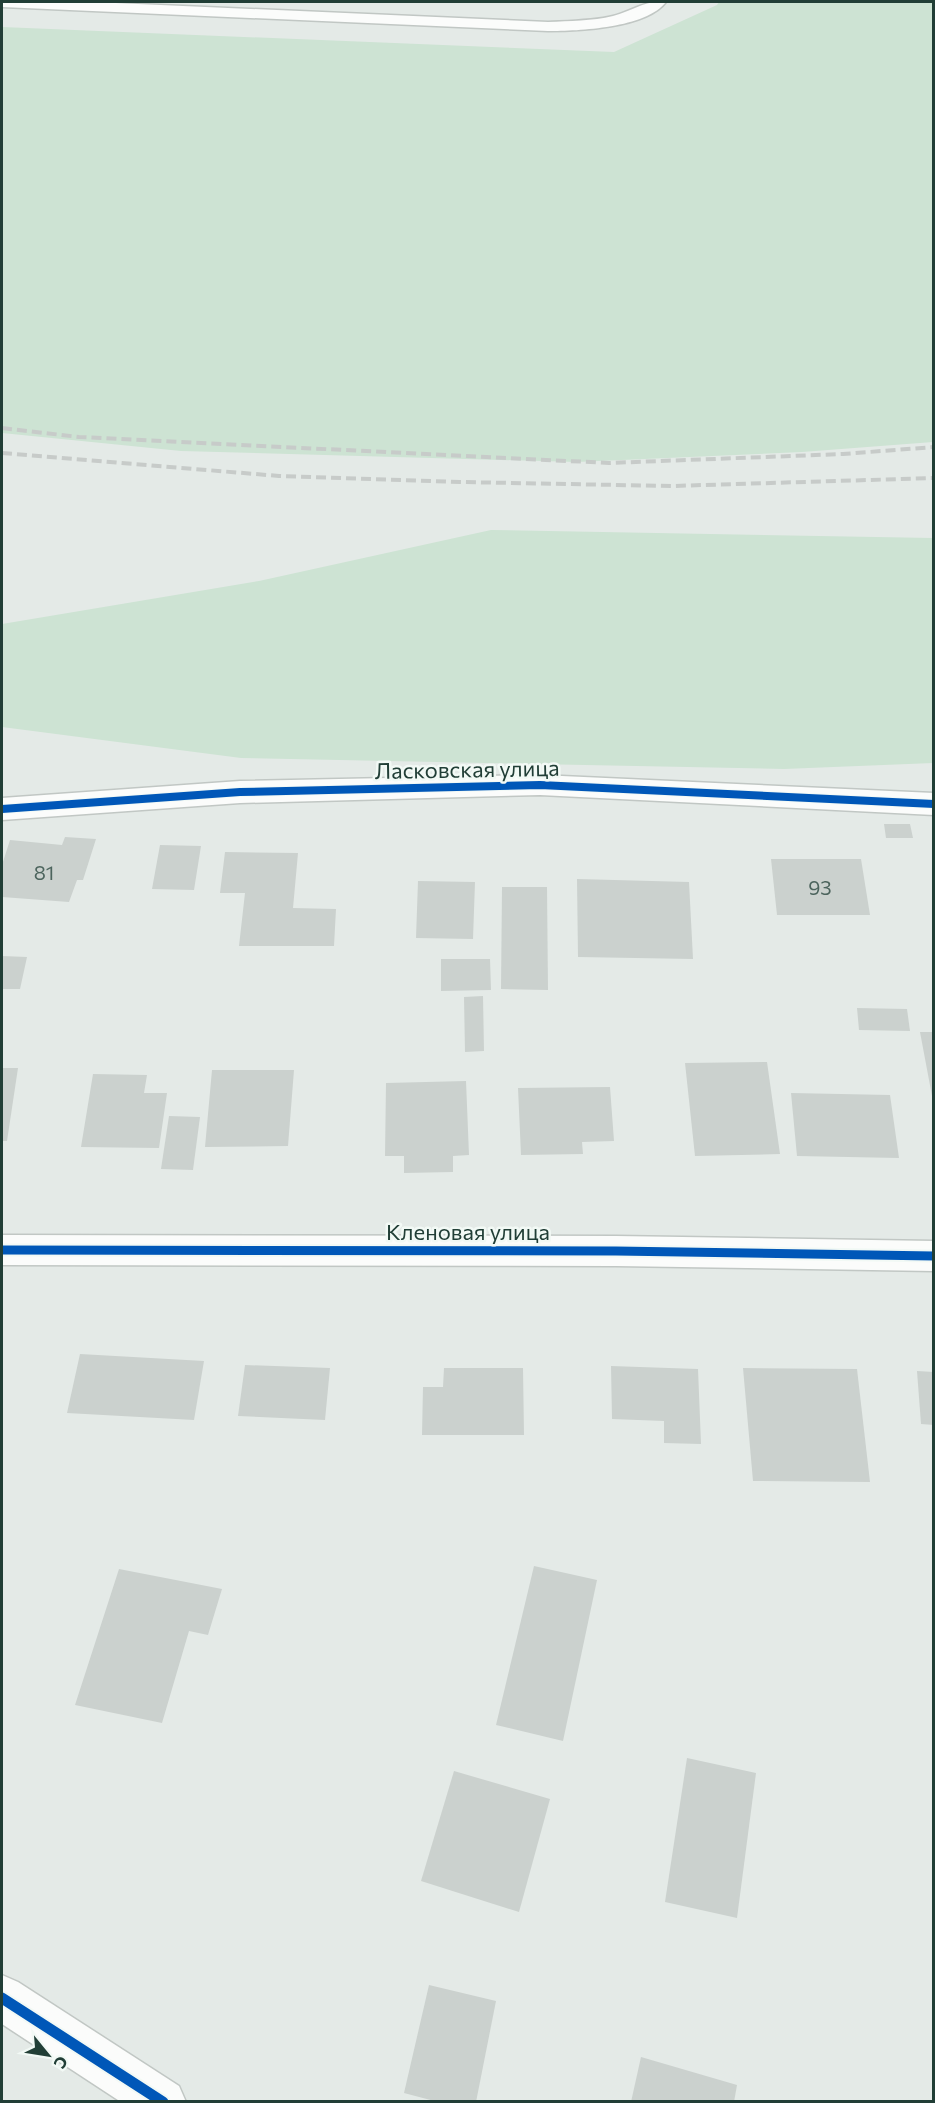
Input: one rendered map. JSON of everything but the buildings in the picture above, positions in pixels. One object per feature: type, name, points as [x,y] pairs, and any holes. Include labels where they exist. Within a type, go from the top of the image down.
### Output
[{"type":"street","name":"Ласковская улица","points":[[2,808],[240,792],[540,786],[933,804]]},
{"type":"street","name":"Кленовая улица","points":[[2,1250],[616,1251],[933,1256]]},
{"type":"street","points":[[2,1998],[163,2102]]},
{"type":"lane","points":[[2,2],[498,25],[591,27],[645,10],[658,2]]},
{"type":"green space","points":[[719,2],[933,2],[933,442],[802,452],[576,462],[181,451],[2,433],[2,27],[614,52],[717,5]]},
{"type":"green space","points":[[491,530],[933,538],[933,763],[784,769],[241,758],[2,727],[2,624],[259,581]]},
{"type":"railway","points":[[2,428],[79,437],[609,463],[843,454],[934,447]]},
{"type":"railway","points":[[2,453],[279,476],[460,482],[672,486],[934,478]]},
{"type":"cycle path","points":[[2,809],[240,792],[540,785],[934,804]]},
{"type":"cycle path","points":[[2,1250],[616,1251],[934,1256]]},
{"type":"cycle path","points":[[2,1998],[163,2102]]}]
